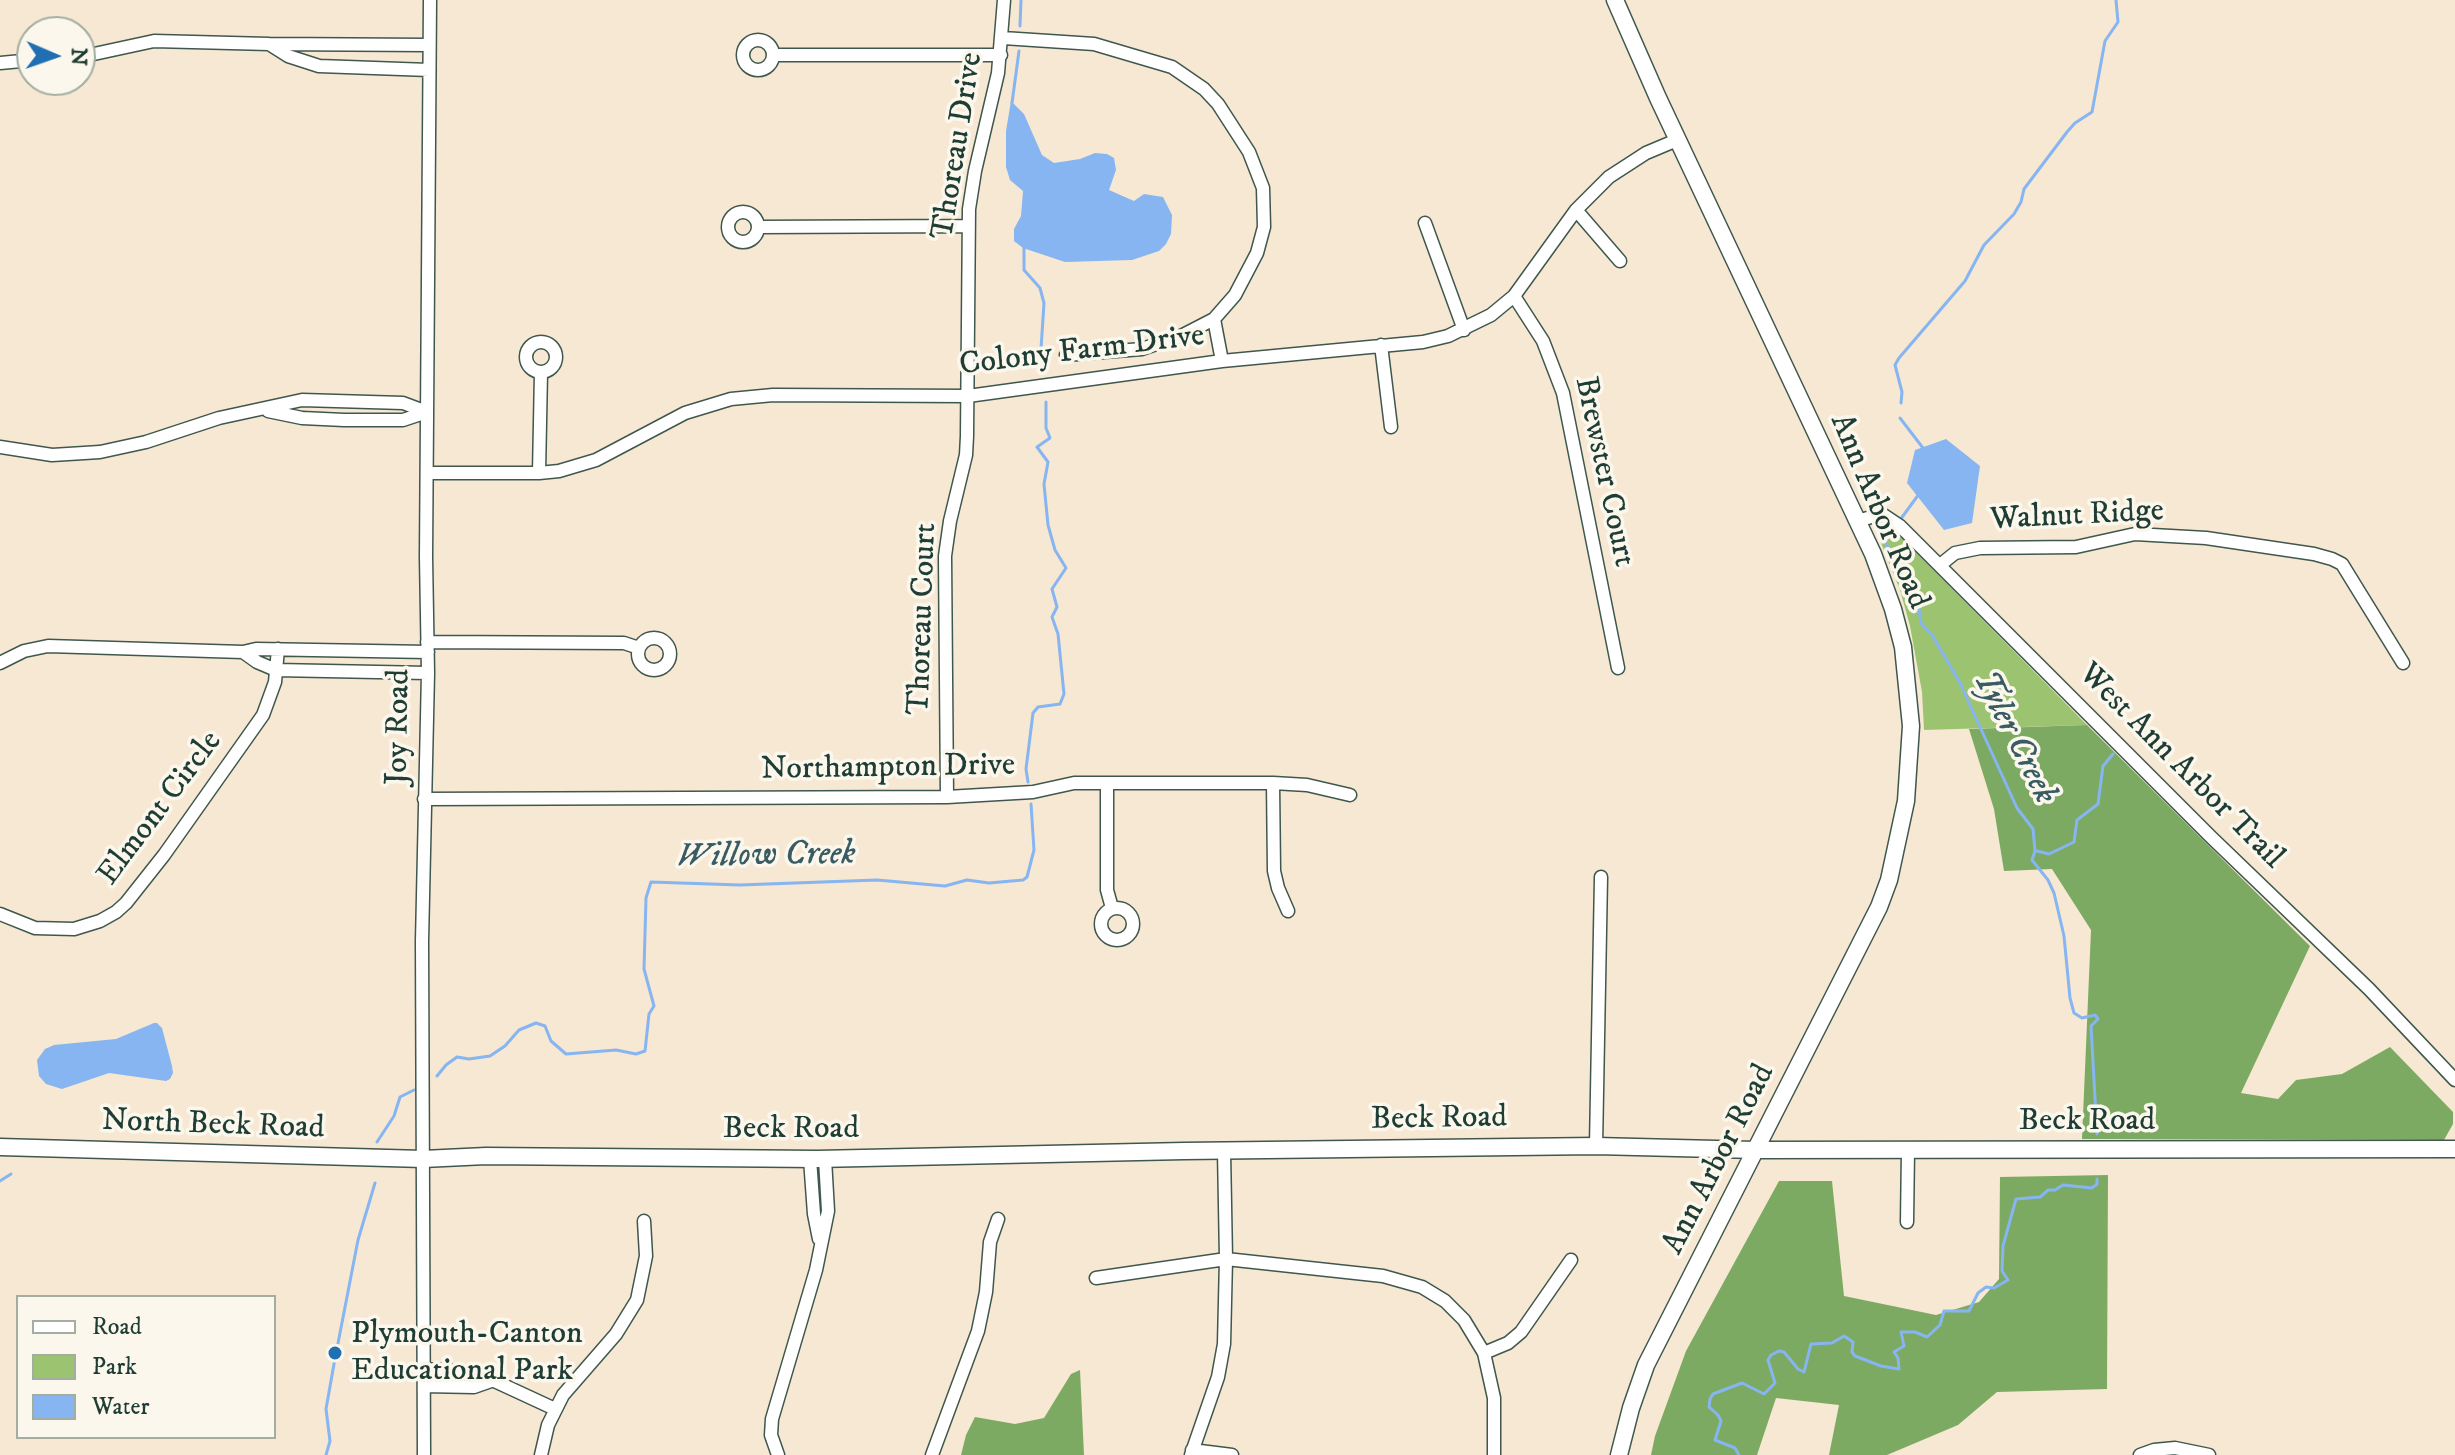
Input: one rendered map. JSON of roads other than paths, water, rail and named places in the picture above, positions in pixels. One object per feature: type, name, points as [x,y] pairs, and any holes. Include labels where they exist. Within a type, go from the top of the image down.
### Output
[{"type":"main road","name":"Ann Arbor Road","points":[[1615,0],[1677,140],[1884,581],[1903,647],[1911,726],[1906,801],[1893,867],[1879,907],[1646,1365],[1619,1455]]},
{"type":"main road","name":"Beck Road","points":[[423,1159],[486,1156],[818,1159],[1596,1146],[1756,1150],[2455,1149]]},
{"type":"main road","name":"North Beck Road","points":[[0,1147],[423,1159]]},
{"type":"street","name":"Joy Road","points":[[424,1455],[424,799],[428,673],[430,0]]},
{"type":"street","name":"Thoreau Drive","points":[[968,396],[968,226],[975,171],[1001,55],[1004,0]]},
{"type":"street","points":[[1003,38],[1094,44],[1153,59],[1189,77],[1218,104],[1256,164],[1263,188],[1265,212],[1261,238],[1250,269],[1235,295],[1214,319],[1183,335],[1142,349],[1066,355]]},
{"type":"street","points":[[96,54],[154,41],[429,45]]},
{"type":"street","points":[[269,44],[288,56],[319,66],[429,70]]},
{"type":"street","points":[[773,55],[1001,55]]},
{"type":"street","name":"Colony Farm Drive","points":[[427,473],[559,471],[596,460],[685,413],[731,399],[773,395],[968,396],[1222,361],[1431,340],[1464,330],[1491,315],[1514,296],[1576,210],[1618,170],[1646,153],[1677,140]]},
{"type":"street","points":[[1576,210],[1620,261]]},
{"type":"street","points":[[1425,223],[1464,330]]},
{"type":"street","points":[[758,227],[968,226]]},
{"type":"street","name":"Brewster Court","points":[[1514,296],[1543,341],[1563,393],[1618,668]]},
{"type":"street","points":[[1214,319],[1222,361]]},
{"type":"street","points":[[1381,345],[1391,427]]},
{"type":"street","points":[[539,473],[541,372]]},
{"type":"street","name":"Thoreau Court","points":[[947,797],[945,556],[966,455],[968,396]]},
{"type":"street","points":[[0,447],[52,455],[100,452],[146,442],[219,418],[265,410],[302,418],[359,420],[403,420],[427,412]]},
{"type":"street","name":"West Ann Arbor Trail","points":[[1857,521],[1882,514],[1897,523],[2366,987],[2455,1080]]},
{"type":"street","name":"Walnut Ridge","points":[[1940,565],[1955,553],[1980,548],[2076,547],[2135,534],[2206,538],[2314,554],[2342,564],[2403,663]]},
{"type":"street","points":[[0,663],[24,651],[48,646],[243,652],[278,649],[363,652],[428,647],[624,643],[639,648]]},
{"type":"street","name":"Elmont Circle","points":[[0,914],[22,925],[57,930],[89,925],[116,912],[135,894],[263,715],[275,682],[278,649]]},
{"type":"street","points":[[319,651],[319,671]]},
{"type":"street","points":[[243,652],[276,670],[428,673]]},
{"type":"street","points":[[363,652],[363,672]]},
{"type":"street","name":"Northampton Drive","points":[[424,799],[947,797],[1033,792],[1074,783],[1273,783],[1307,785],[1350,795]]},
{"type":"street","points":[[1107,783],[1107,890],[1112,908]]},
{"type":"street","points":[[1273,783],[1274,871],[1288,911]]},
{"type":"street","points":[[1596,1146],[1601,877]]},
{"type":"street","points":[[1907,1222],[1908,1150]]},
{"type":"street","points":[[1224,1151],[1226,1259],[1223,1356],[1191,1452],[1232,1455]]},
{"type":"street","points":[[778,1455],[771,1435],[772,1419],[816,1270],[820,1243],[814,1214],[818,1159]]},
{"type":"street","points":[[932,1455],[978,1331],[990,1242],[998,1219]]},
{"type":"street","points":[[541,1455],[555,1409],[572,1383],[616,1334],[631,1311],[644,1272],[644,1221]]},
{"type":"street","points":[[1096,1278],[1226,1259],[1383,1276],[1411,1283],[1432,1293],[1453,1309],[1471,1330],[1484,1353],[1494,1398],[1494,1455]]},
{"type":"street","points":[[1484,1353],[1508,1343],[1521,1332],[1571,1260]]},
{"type":"street","points":[[424,1369],[475,1372],[555,1409]]},
{"type":"street","points":[[424,1386],[474,1387],[491,1381]]},
{"type":"street","points":[[2140,1455],[2175,1448],[2209,1455]]},
{"type":"water","points":[[1011,101],[1024,114],[1042,155],[1054,163],[1095,153],[1107,154],[1114,158],[1116,170],[1109,190],[1134,201],[1144,194],[1163,197],[1172,215],[1171,234],[1166,244],[1159,251],[1132,260],[1065,262],[1023,248],[1014,241],[1014,229],[1021,216],[1023,191],[1010,180],[1006,167],[1006,131]]},
{"type":"water","points":[[1946,439],[1980,466],[1972,523],[1944,530],[1907,483],[1915,450]]},
{"type":"water","points":[[154,1023],[162,1028],[172,1066],[173,1073],[166,1081],[109,1073],[62,1089],[46,1084],[39,1076],[37,1060],[45,1049],[54,1045],[116,1039]]},
{"type":"waterway","name":"Willow Creek","points":[[1020,26],[1021,0]]},
{"type":"waterway","name":"Tyler Creek","points":[[1901,403],[1902,392],[1895,365],[1899,358],[1965,281],[1984,245],[2014,214],[2024,189],[2067,132],[2092,112],[2105,41],[2118,22],[2116,0]]},
{"type":"waterway","name":"Willow Creek","points":[[1012,103],[1019,51]]},
{"type":"waterway","name":"Willow Creek","points":[[1024,246],[1024,270],[1040,288],[1044,303],[1041,349],[1044,372]]},
{"type":"waterway","name":"Willow Creek","points":[[1028,782],[1026,769],[1033,713],[1038,707],[1060,704],[1064,694],[1058,634],[1052,617],[1057,607],[1052,589],[1066,568],[1055,550],[1048,525],[1044,484],[1048,462],[1037,447],[1050,438],[1046,428],[1046,402]]},
{"type":"waterway","name":"Tyler Creek","points":[[1900,418],[1923,448]]},
{"type":"waterway","name":"Tyler Creek","points":[[1900,520],[1919,494]]},
{"type":"waterway","name":"Tyler Creek","points":[[1895,525],[1885,541],[1902,576],[1917,596],[1921,623],[1932,635],[1959,681],[2017,808],[2033,829],[2035,851],[2032,860],[2054,893],[2064,936],[2074,1013],[2082,1018],[2095,1015],[2098,1019],[2091,1026],[2097,1134]]},
{"type":"waterway","points":[[2037,851],[2049,854],[2074,842],[2077,820],[2098,804],[2103,766],[2113,754]]},
{"type":"waterway","name":"Willow Creek","points":[[437,1076],[457,1057],[490,1056],[505,1046],[519,1030],[536,1023],[545,1026],[551,1041],[566,1054],[616,1050],[636,1054],[645,1051],[649,1014],[654,1006],[644,969],[646,898],[651,882],[740,885],[877,880],[945,886],[967,880],[989,883],[1023,880],[1027,877],[1034,850],[1031,804]]},
{"type":"waterway","name":"Willow Creek","points":[[377,1142],[394,1116],[400,1097],[414,1090]]},
{"type":"waterway","points":[[0,1181],[11,1174]]},
{"type":"waterway","name":"Tyler Creek","points":[[1739,1455],[1735,1448],[1715,1440],[1721,1421],[1709,1407],[1713,1394],[1742,1383],[1764,1394],[1775,1383],[1768,1360],[1771,1355],[1784,1352],[1804,1372],[1811,1344],[1832,1343],[1844,1336],[1853,1342],[1852,1352],[1855,1356],[1899,1369],[1894,1352],[1904,1346],[1901,1332],[1915,1332],[1927,1337],[1940,1325],[1944,1311],[1969,1311],[1978,1293],[2008,1280],[2002,1271],[2003,1246],[2016,1199],[2040,1197],[2048,1190],[2063,1185],[2092,1188],[2097,1184],[2097,1179]]},
{"type":"waterway","name":"Willow Creek","points":[[326,1455],[330,1441],[326,1409],[334,1364],[358,1240],[375,1183]]},
{"type":"place","name":"Plymouth-Canton Educational Park","points":[[335,1353]]}]
